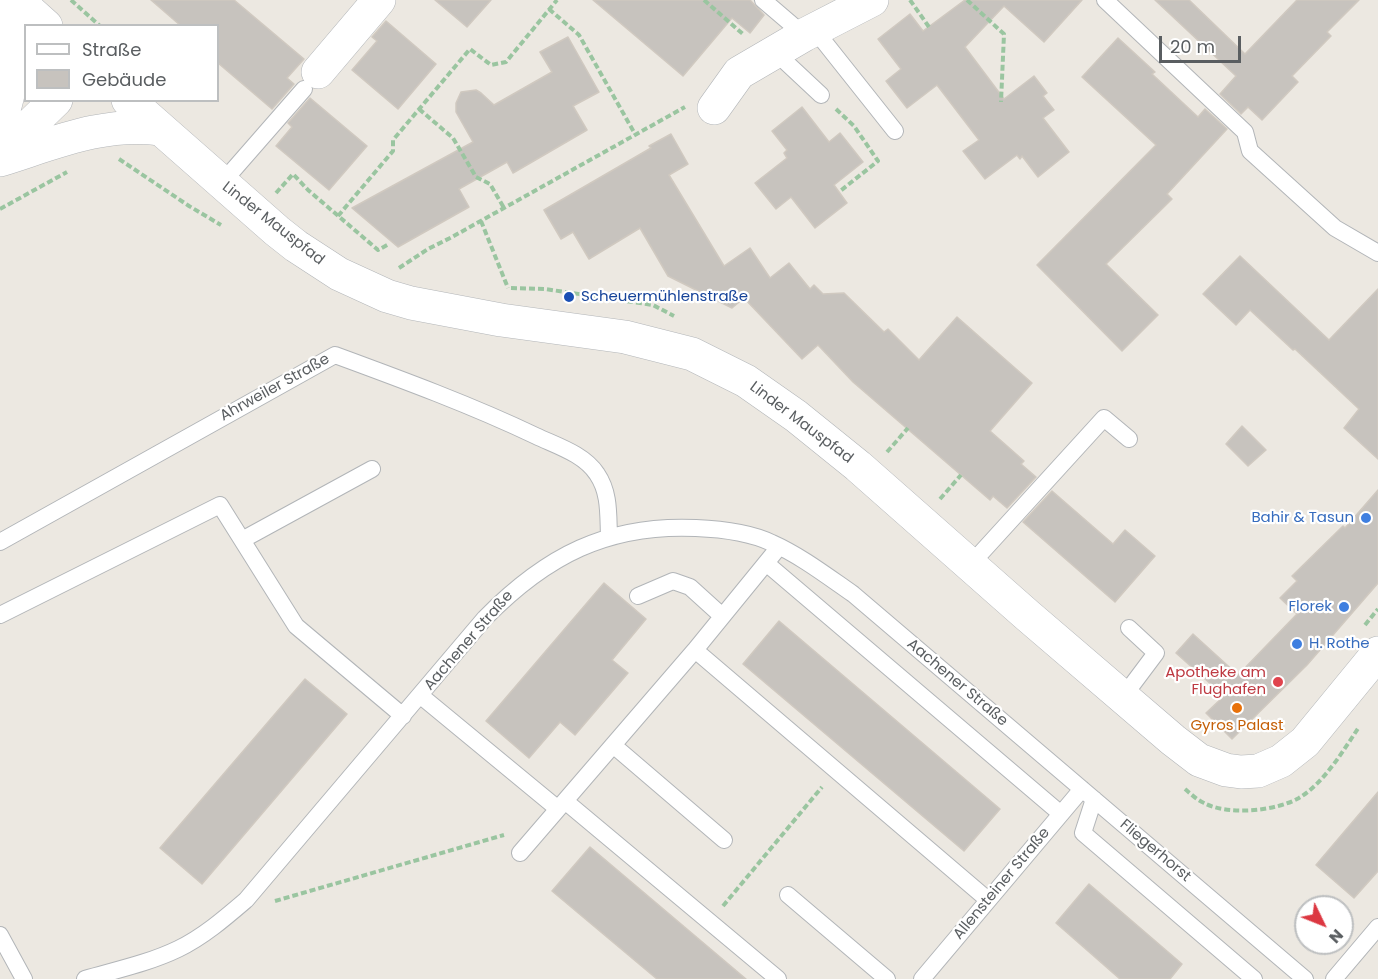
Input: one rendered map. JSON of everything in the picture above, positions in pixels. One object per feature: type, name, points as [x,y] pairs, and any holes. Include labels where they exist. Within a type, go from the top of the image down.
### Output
[{"type":"street","points":[[0,123],[6,105],[15,54],[13,34],[3,0]]},
{"type":"street","points":[[18,0],[44,24]]},
{"type":"street","points":[[311,81],[379,0]]},
{"type":"street","points":[[714,108],[739,73],[809,32],[872,0]]},
{"type":"street","points":[[0,154],[54,102]]},
{"type":"street","name":"Linder Mauspfad","points":[[130,102],[221,184],[310,256],[339,274],[387,296],[411,303],[501,320],[625,337],[692,354],[746,381],[796,416],[858,466],[1123,697],[1199,760],[1226,770],[1258,771],[1281,761],[1305,742],[1378,653]]},
{"type":"street","points":[[0,160],[93,131],[131,126],[160,129]]},
{"type":"lane","points":[[763,0],[809,32],[895,130]]},
{"type":"lane","points":[[1105,0],[1245,132],[1250,151],[1335,228],[1378,253]]},
{"type":"lane","points":[[772,54],[821,95]]},
{"type":"lane","points":[[221,184],[311,81]]},
{"type":"lane","name":"Ahrweiler Straße","points":[[0,542],[335,354],[488,414],[585,459],[598,475],[608,497],[609,536]]},
{"type":"lane","points":[[970,565],[1104,418],[1129,439]]},
{"type":"lane","points":[[242,540],[372,468]]},
{"type":"lane","points":[[0,615],[220,506],[296,626],[403,716]]},
{"type":"lane","name":"Aachener Straße","points":[[84,979],[153,959],[179,949],[204,934],[246,900],[485,618],[511,591],[539,571],[575,551],[609,536],[645,529],[680,527],[720,529],[771,542],[811,565],[853,594],[1088,794]]},
{"type":"lane","points":[[519,853],[695,650],[779,546]]},
{"type":"lane","points":[[766,563],[1061,814]]},
{"type":"lane","points":[[638,596],[673,581],[690,587],[722,616]]},
{"type":"lane","points":[[1123,697],[1156,653],[1129,628]]},
{"type":"lane","points":[[695,650],[988,900]]},
{"type":"lane","points":[[421,696],[710,922],[778,979]]},
{"type":"lane","points":[[613,745],[724,840]]},
{"type":"lane","points":[[1088,794],[1083,833],[1254,979]]},
{"type":"lane","name":"Allensteiner Straße","points":[[922,979],[1061,814],[1088,794]]},
{"type":"lane","name":"Fliegerhorst","points":[[1088,794],[1305,979]]},
{"type":"lane","points":[[788,895],[887,979]]},
{"type":"lane","points":[[1334,979],[1378,927]]},
{"type":"lane","points":[[0,935],[24,979]]},
{"type":"path","points":[[71,0],[98,24]]},
{"type":"path","points":[[338,216],[393,151],[393,140],[470,49],[491,66],[506,62],[556,0]]},
{"type":"path","points":[[704,0],[772,54]]},
{"type":"path","points":[[910,0],[929,27]]},
{"type":"path","points":[[967,0],[1004,34],[1001,102]]},
{"type":"path","points":[[549,9],[579,35],[635,134]]},
{"type":"path","points":[[821,95],[854,126],[878,161],[839,192]]},
{"type":"path","points":[[395,273],[402,265],[428,249],[694,102],[714,108]]},
{"type":"path","points":[[419,109],[453,138],[476,177],[490,184],[504,208]]},
{"type":"path","points":[[111,154],[228,229]]},
{"type":"path","points":[[0,209],[69,171]]},
{"type":"path","points":[[273,195],[293,174],[308,190],[378,250],[389,244]]},
{"type":"path","points":[[481,221],[508,288]]},
{"type":"path","points":[[885,455],[908,428]]},
{"type":"path","points":[[938,502],[961,475]]},
{"type":"path","points":[[710,922],[836,771]]},
{"type":"path","points":[[246,900],[269,903],[524,829],[536,834]]},
{"type":"building","points":[[151,0],[234,0],[304,59],[287,78],[294,84],[272,109],[219,64],[219,24],[179,24]]},
{"type":"building","points":[[435,0],[491,0],[467,27]]},
{"type":"building","points":[[593,0],[750,0],[764,15],[750,33],[732,18],[683,76]]},
{"type":"building","points":[[965,0],[1082,0],[1044,42],[1004,6],[965,47],[1004,99],[1034,76],[1047,93],[1043,96],[1054,110],[1043,118],[1069,152],[1038,177],[1022,156],[1020,159],[1017,155],[985,179],[963,151],[979,140],[937,85],[907,108],[886,81],[901,69],[878,39],[910,14],[923,31]]},
{"type":"building","points":[[1155,0],[1189,0],[1245,54],[1297,0],[1359,0],[1327,32],[1331,36],[1292,76],[1298,82],[1262,120],[1248,107],[1241,114],[1220,94],[1236,76]]},
{"type":"building","points":[[386,21],[436,64],[398,109],[352,70],[377,41],[372,37]]},
{"type":"building","points":[[568,37],[599,92],[573,106],[587,130],[513,173],[507,162],[459,189],[469,207],[398,247],[352,208],[473,142],[456,112],[456,103],[461,92],[476,90],[494,105],[552,72],[540,52]]},
{"type":"building","points":[[1118,38],[1155,72],[1152,74],[1198,117],[1205,109],[1227,129],[1167,194],[1172,199],[1106,264],[1158,315],[1122,351],[1037,265],[1156,145],[1082,77]]},
{"type":"building","points":[[310,98],[367,146],[329,190],[276,146],[292,127],[288,123]]},
{"type":"building","points":[[802,107],[829,142],[840,133],[863,162],[834,185],[847,203],[815,228],[791,197],[776,209],[755,183],[787,158],[784,153],[787,150],[772,131]]},
{"type":"building","points":[[671,134],[688,164],[669,175],[724,266],[750,248],[770,278],[789,263],[810,289],[814,285],[823,294],[844,293],[884,332],[888,329],[919,360],[957,317],[1032,383],[990,431],[1024,461],[1021,464],[1036,477],[1007,508],[993,496],[990,500],[853,382],[818,345],[802,359],[744,298],[732,308],[668,276],[640,228],[589,259],[573,232],[561,239],[544,210]]},
{"type":"building","points":[[1240,256],[1329,340],[1378,289],[1378,459],[1344,428],[1359,409],[1250,310],[1236,325],[1203,294]]},
{"type":"building","points":[[1242,426],[1266,450],[1248,466],[1226,444]]},
{"type":"building","points":[[1378,490],[1378,583],[1307,665],[1232,739],[1206,713],[1224,696],[1176,653],[1193,634],[1238,675],[1297,614],[1280,598],[1297,581],[1292,576],[1343,526],[1345,528]]},
{"type":"building","points":[[1052,491],[1113,544],[1125,530],[1155,556],[1115,602],[1023,522]]},
{"type":"building","points":[[604,583],[646,619],[612,660],[628,673],[575,735],[560,722],[529,758],[486,721]]},
{"type":"building","points":[[779,621],[1000,809],[964,851],[743,664]]},
{"type":"building","points":[[305,679],[347,714],[202,884],[160,848]]},
{"type":"building","points":[[1378,792],[1378,871],[1354,898],[1354,895],[1351,895],[1316,865]]},
{"type":"building","points":[[590,847],[746,979],[657,979],[552,891]]},
{"type":"building","points":[[1089,884],[1182,964],[1170,979],[1120,979],[1056,923]]},
{"type":"place","name":"Scheuermühlenstraße","points":[[569,297]]},
{"type":"place","name":"Bahir & Tasun","points":[[1366,518]]},
{"type":"place","name":"Florek","points":[[1344,607]]},
{"type":"place","name":"H. Rothe","points":[[1297,644]]},
{"type":"place","name":"Apotheke am Flughafen","points":[[1278,682]]},
{"type":"place","name":"Gyros Palast","points":[[1237,708]]}]
